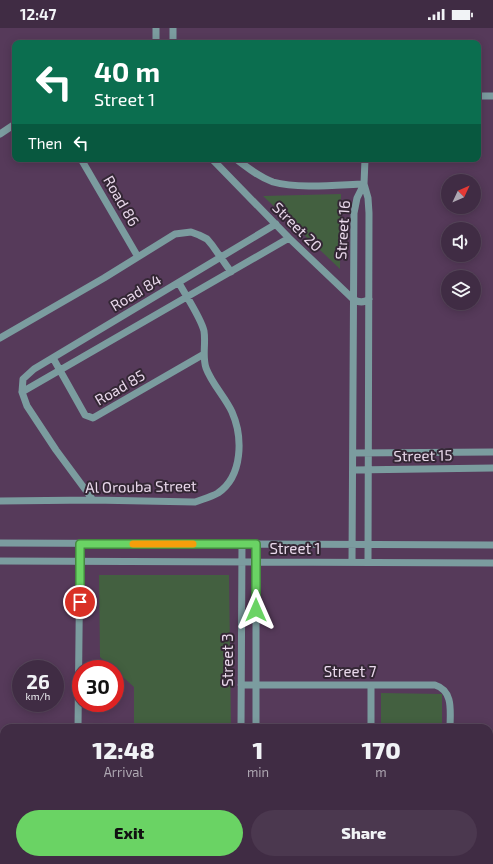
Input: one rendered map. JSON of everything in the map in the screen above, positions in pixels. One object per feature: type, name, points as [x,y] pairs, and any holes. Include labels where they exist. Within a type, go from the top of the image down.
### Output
[{"type":"street","points":[[156,28],[156,40]]},
{"type":"street","points":[[173,28],[173,40]]},
{"type":"street","points":[[481,96],[493,96]]},
{"type":"street","points":[[0,134],[12,126]]},
{"type":"street","name":"Road 86","points":[[83,162],[138,257]]},
{"type":"street","name":"Street 20","points":[[215,162],[289,238],[353,299]]},
{"type":"street","name":"Street 20","points":[[240,162],[253,172],[265,178],[292,186],[364,184]]},
{"type":"street","points":[[364,184],[365,162]]},
{"type":"street","name":"Street 16","points":[[364,184],[368,198],[369,213],[368,562]]},
{"type":"street","name":"Street 16","points":[[352,562],[353,299],[355,206],[364,184]]},
{"type":"street","name":"Road 84","points":[[22,392],[23,379],[34,369],[276,224]]},
{"type":"street","points":[[0,338],[104,278],[175,234],[191,232],[206,239],[231,272]]},
{"type":"street","name":"Road 84","points":[[22,392],[289,238]]},
{"type":"street","name":"Al Orouba Street","points":[[0,501],[93,500],[195,502],[208,498],[227,484],[234,473],[238,461],[238,436],[232,412],[206,369],[203,326],[179,283]]},
{"type":"street","points":[[353,299],[363,302],[369,299]]},
{"type":"street","name":"Road 85","points":[[53,358],[85,415],[93,418],[204,354]]},
{"type":"street","points":[[22,392],[27,406],[56,450],[93,500]]},
{"type":"street","name":"Street 15","points":[[353,453],[493,452]]},
{"type":"street","name":"Street 15","points":[[353,470],[493,468]]},
{"type":"street","name":"Street 1","points":[[0,544],[493,545]]},
{"type":"street","points":[[78,724],[80,544]]},
{"type":"street","name":"Street 3","points":[[241,724],[242,544]]},
{"type":"street","name":"Street 3","points":[[256,544],[256,724]]},
{"type":"street","name":"Street 1","points":[[0,561],[493,563]]},
{"type":"street","name":"Street 7","points":[[241,685],[435,685],[440,686],[447,692],[450,701],[450,724]]},
{"type":"street","points":[[371,685],[371,724]]},
{"type":"green space","points":[[341,194],[340,269],[263,196]]},
{"type":"green space","points":[[99,575],[229,575],[231,724],[134,724],[134,687],[124,678],[124,660],[103,660],[100,657]]},
{"type":"green space","points":[[381,693],[442,694],[442,724],[381,724]]},
{"type":"slow traffic","points":[[133,544],[193,544]]},
{"type":"route","points":[[80,602],[80,544],[256,544],[256,610]]}]
